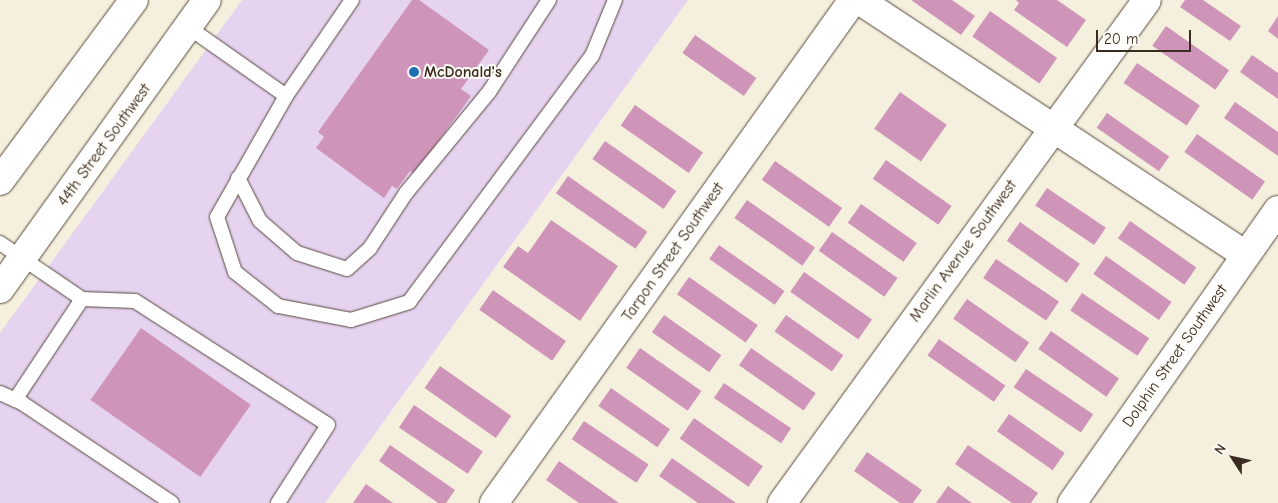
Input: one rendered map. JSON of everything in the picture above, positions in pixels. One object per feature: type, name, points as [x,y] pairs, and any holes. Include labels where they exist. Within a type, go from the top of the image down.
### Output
[{"type":"street","points":[[0,181],[134,0]]},
{"type":"street","name":"44th Street Southwest","points":[[0,289],[207,0]]},
{"type":"street","name":"Tarpon Street Southwest","points":[[494,503],[852,0]]},
{"type":"street","points":[[858,0],[1053,126],[1246,255]]},
{"type":"street","name":"Marlin Avenue Southwest","points":[[782,503],[1053,126],[1147,0]]},
{"type":"street","name":"Dolphin Street Southwest","points":[[1072,503],[1278,210]]},
{"type":"lane","points":[[352,0],[286,96],[216,217],[235,272],[278,306],[351,320],[409,302],[592,56],[615,0]]},
{"type":"lane","points":[[238,178],[260,221],[297,253],[347,269],[370,248],[406,193],[489,92],[549,0]]},
{"type":"lane","points":[[188,26],[286,96]]},
{"type":"lane","points":[[0,243],[82,298],[135,301],[328,425],[278,503]]},
{"type":"lane","points":[[15,400],[82,298]]},
{"type":"lane","points":[[0,393],[15,400],[172,503]]},
{"type":"shaded area","points":[[242,0],[688,0],[325,503],[0,503],[0,333]]},
{"type":"building","points":[[412,0],[419,0],[489,50],[461,89],[471,96],[415,174],[410,171],[397,189],[392,186],[384,198],[316,148],[324,137],[318,132]]},
{"type":"building","points":[[911,0],[952,0],[975,16],[961,35]]},
{"type":"building","points":[[1016,0],[1057,0],[1086,20],[1067,47],[1014,10],[1019,3]]},
{"type":"building","points":[[1185,0],[1203,0],[1241,26],[1230,41],[1180,7]]},
{"type":"building","points":[[990,11],[1057,58],[1039,83],[972,36]]},
{"type":"building","points":[[1278,16],[1278,39],[1268,31]]},
{"type":"building","points":[[1166,26],[1229,70],[1215,90],[1152,46]]},
{"type":"building","points":[[695,35],[756,78],[744,96],[682,53]]},
{"type":"building","points":[[1252,55],[1278,73],[1278,99],[1240,72]]},
{"type":"building","points":[[1137,63],[1200,105],[1187,125],[1124,83]]},
{"type":"building","points":[[900,92],[947,125],[921,162],[874,129]]},
{"type":"building","points":[[1235,102],[1278,132],[1278,156],[1224,118]]},
{"type":"building","points":[[635,105],[703,153],[689,173],[621,125]]},
{"type":"building","points":[[1107,113],[1169,157],[1159,171],[1097,128]]},
{"type":"building","points":[[1197,134],[1265,182],[1252,200],[1184,152]]},
{"type":"building","points":[[605,141],[676,191],[664,209],[592,159]]},
{"type":"building","points":[[886,160],[952,206],[938,225],[873,179]]},
{"type":"building","points":[[775,161],[842,208],[829,227],[762,180]]},
{"type":"building","points":[[568,176],[647,232],[635,249],[556,193]]},
{"type":"building","points":[[1047,188],[1106,228],[1094,245],[1035,205]]},
{"type":"building","points":[[747,200],[815,248],[802,266],[734,218]]},
{"type":"building","points":[[861,204],[917,243],[904,262],[848,223]]},
{"type":"building","points":[[551,220],[618,266],[580,321],[503,267],[518,246],[528,253]]},
{"type":"building","points":[[1130,221],[1196,267],[1184,285],[1118,238]]},
{"type":"building","points":[[1020,222],[1080,264],[1067,283],[1007,241]]},
{"type":"building","points":[[832,232],[898,278],[884,297],[819,251]]},
{"type":"building","points":[[719,245],[785,291],[775,305],[709,259]]},
{"type":"building","points":[[1106,256],[1172,302],[1159,320],[1093,274]]},
{"type":"building","points":[[996,259],[1059,301],[1046,321],[983,278]]},
{"type":"building","points":[[804,272],[872,320],[858,339],[790,292]]},
{"type":"building","points":[[689,277],[758,325],[746,342],[677,294]]},
{"type":"building","points":[[493,290],[566,341],[552,361],[479,310]]},
{"type":"building","points":[[1082,293],[1149,338],[1137,356],[1070,310]]},
{"type":"building","points":[[967,299],[1029,343],[1015,362],[953,319]]},
{"type":"building","points":[[664,315],[721,355],[709,372],[652,332]]},
{"type":"building","points":[[786,315],[843,355],[832,372],[775,331]]},
{"type":"building","points":[[141,328],[251,405],[200,477],[91,400]]},
{"type":"building","points":[[1051,331],[1119,379],[1106,397],[1038,349]]},
{"type":"building","points":[[939,339],[1005,385],[994,402],[928,355]]},
{"type":"building","points":[[640,348],[701,391],[688,411],[626,368]]},
{"type":"building","points":[[751,348],[816,393],[804,411],[739,365]]},
{"type":"building","points":[[440,366],[511,416],[496,438],[425,388]]},
{"type":"building","points":[[1026,369],[1093,414],[1081,433],[1014,387]]},
{"type":"building","points":[[724,383],[791,428],[781,443],[714,398]]},
{"type":"building","points":[[611,388],[670,429],[657,447],[598,406]]},
{"type":"building","points":[[414,405],[483,451],[468,474],[399,427]]},
{"type":"building","points":[[1009,414],[1065,453],[1053,470],[997,431]]},
{"type":"building","points":[[694,418],[763,466],[748,487],[680,438]]},
{"type":"building","points":[[584,421],[649,465],[636,483],[572,439]]},
{"type":"building","points":[[390,445],[455,490],[446,503],[438,503],[379,461]]},
{"type":"building","points":[[968,445],[1038,493],[1031,503],[1012,503],[955,464]]},
{"type":"building","points":[[867,452],[922,490],[913,503],[900,503],[854,471]]},
{"type":"building","points":[[672,458],[736,503],[698,503],[659,476]]},
{"type":"building","points":[[559,461],[619,503],[579,503],[546,480]]},
{"type":"building","points":[[366,484],[393,503],[353,503]]},
{"type":"building","points":[[948,486],[972,503],[936,503]]},
{"type":"place","name":"McDonald's","points":[[414,72]]}]
